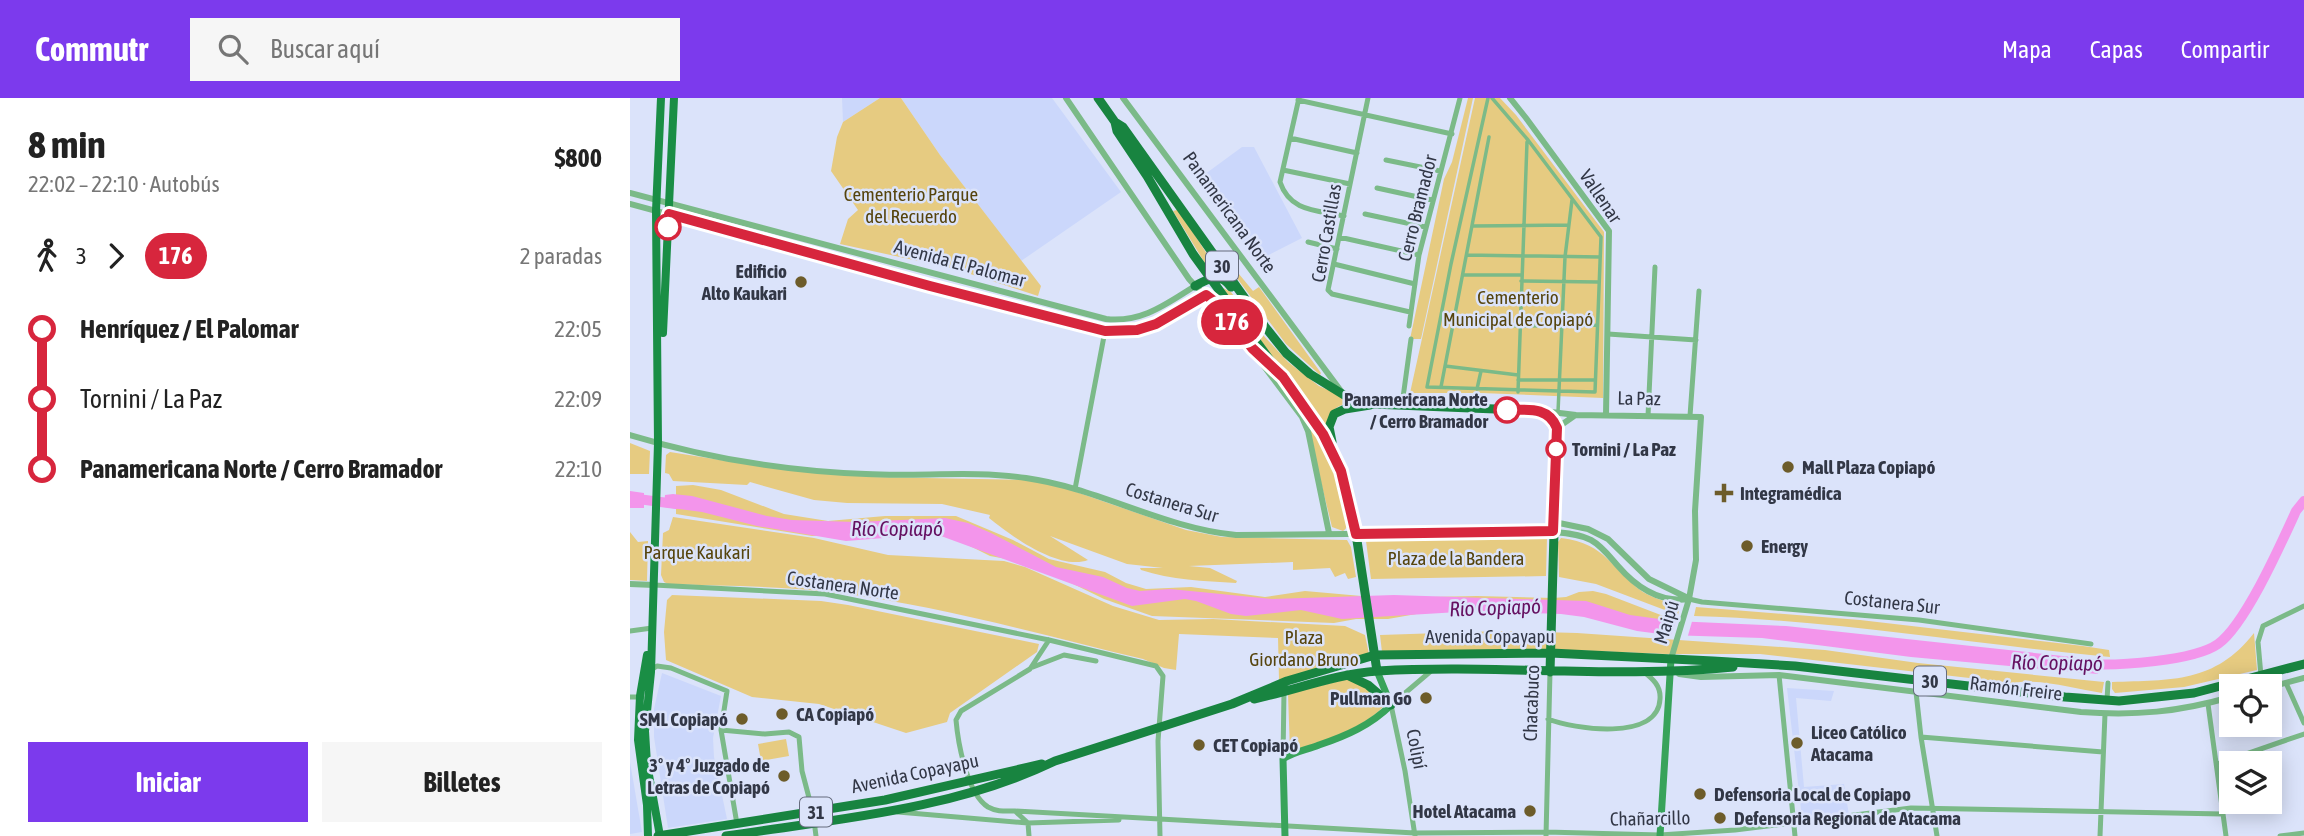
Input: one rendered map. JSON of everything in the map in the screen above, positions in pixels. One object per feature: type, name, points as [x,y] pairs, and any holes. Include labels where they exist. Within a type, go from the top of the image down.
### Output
[{"type":"highway","name":"Panamericana Norte","points":[[1098,98],[1115,122],[1123,127],[1277,342],[1299,365],[1344,395]]},
{"type":"highway","name":"Panamericana Norte","points":[[1115,122],[1117,131],[1185,242],[1314,421],[1336,457],[1356,534],[1377,671]]},
{"type":"highway","points":[[1195,286],[1210,278],[1224,279],[1244,302],[1250,305]]},
{"type":"highway","points":[[1252,348],[1283,377]]},
{"type":"highway","name":"La Paz","points":[[1344,395],[1371,404],[1401,407],[1542,411]]},
{"type":"highway","points":[[1336,457],[1329,427],[1334,414],[1371,404]]},
{"type":"highway","points":[[1542,411],[1551,416],[1557,428]]},
{"type":"highway","name":"Chacabuco","points":[[1550,672],[1557,428]]},
{"type":"highway","name":"Avenida Copayapu","points":[[1232,704],[1287,681],[1375,655],[1550,653],[1755,664],[2107,700],[2173,697],[2219,686]]},
{"type":"highway","name":"Avenida Copayapu","points":[[726,836],[1055,761],[1232,704],[1347,674],[1432,670],[1643,672],[1755,664]]},
{"type":"highway","name":"Avenida Copayapu","points":[[2268,674],[2304,664]]},
{"type":"highway","points":[[1347,674],[1368,685],[1391,705]]},
{"type":"highway","name":"Avenida Copayapu","points":[[660,836],[737,824],[888,811],[975,792],[1034,772],[1055,761]]},
{"type":"main road","points":[[659,410],[656,211],[661,98]]},
{"type":"main road","points":[[648,836],[647,805],[638,740],[652,628],[674,98]]},
{"type":"main road","name":"Maipú","points":[[1660,835],[1671,659]]},
{"type":"main road","name":"Colipí","points":[[1377,671],[1391,705]]},
{"type":"main road","points":[[644,699],[647,764],[660,836]]},
{"type":"main road","points":[[1285,836],[1283,758],[1368,724],[1391,705]]},
{"type":"street","points":[[1066,98],[1195,286],[1219,305],[1302,417],[1308,431],[1329,533]]},
{"type":"street","name":"Panamericana Norte","points":[[1123,98],[1344,395]]},
{"type":"street","name":"Cerro Castillas","points":[[1368,98],[1328,289],[1332,294],[1410,312]]},
{"type":"street","name":"Cerro Bramador","points":[[1409,326],[1425,227],[1460,98]]},
{"type":"street","points":[[1490,98],[1528,140],[1601,237],[1595,393],[1427,387],[1490,98]]},
{"type":"street","name":"Vallenar","points":[[1510,98],[1609,231],[1605,415]]},
{"type":"street","points":[[1344,216],[1292,203],[1280,182],[1298,99],[1452,134]]},
{"type":"street","points":[[1441,387],[1489,137]]},
{"type":"street","points":[[1290,138],[1357,153]]},
{"type":"street","points":[[1518,391],[1528,140]]},
{"type":"street","points":[[1386,160],[1440,171]]},
{"type":"street","points":[[1283,170],[1350,184]]},
{"type":"street","points":[[1377,188],[1432,200]]},
{"type":"street","name":"Avenida El Palomar","points":[[630,193],[1113,320],[1141,317],[1172,302],[1195,286]]},
{"type":"street","points":[[1558,412],[1565,257],[1572,198]]},
{"type":"street","name":"Avenida El Palomar","points":[[630,204],[1105,331],[1127,331],[1156,324],[1206,295]]},
{"type":"street","points":[[1365,214],[1425,227]]},
{"type":"street","points":[[1473,226],[1569,225]]},
{"type":"street","points":[[753,238],[758,227]]},
{"type":"street","points":[[1339,237],[1419,255]]},
{"type":"street","points":[[1308,242],[1337,249]]},
{"type":"street","points":[[1467,255],[1600,257]]},
{"type":"street","points":[[1334,264],[1415,284]]},
{"type":"street","points":[[1648,416],[1655,267]]},
{"type":"street","points":[[1463,275],[1521,275]]},
{"type":"street","points":[[1521,281],[1598,282]]},
{"type":"street","points":[[1690,416],[1699,290]]},
{"type":"street","points":[[1011,307],[1026,297]]},
{"type":"street","points":[[1172,302],[1177,310]]},
{"type":"street","points":[[1454,322],[1519,326],[1597,325]]},
{"type":"street","points":[[1075,489],[1105,331]]},
{"type":"street","points":[[1608,334],[1696,340]]},
{"type":"street","points":[[1401,407],[1411,339]]},
{"type":"street","points":[[1445,366],[1518,377],[1595,380]]},
{"type":"street","points":[[1477,389],[1481,371]]},
{"type":"street","name":"La Paz","points":[[1542,411],[1576,415],[1701,417]]},
{"type":"street","points":[[1557,428],[1576,415]]},
{"type":"street","name":"Maipú","points":[[1671,659],[1690,596],[1697,549],[1695,511],[1701,417]]},
{"type":"street","name":"Costanera Sur","points":[[630,435],[755,463],[816,470],[1026,478],[1075,489],[1196,529],[1217,533],[1553,531],[1590,539],[1634,582],[1656,595],[1672,600],[1690,596]]},
{"type":"street","name":"Costanera Sur","points":[[1553,518],[1559,523],[1588,529],[1608,539],[1649,579],[1702,602],[1919,620],[2091,644]]},
{"type":"street","name":"Costanera Norte","points":[[630,584],[825,594],[1151,664],[1159,670],[1163,679],[1159,728]]},
{"type":"street","points":[[2261,674],[2258,642],[2263,626],[2304,606]]},
{"type":"street","points":[[630,631],[652,628]]},
{"type":"street","points":[[1030,669],[1049,640]]},
{"type":"street","points":[[1041,653],[1052,659]]},
{"type":"street","points":[[975,792],[957,724],[958,715],[1030,669],[1052,659],[1067,655],[1096,661]]},
{"type":"street","points":[[648,671],[663,666],[725,689],[727,693],[720,730],[737,824]]},
{"type":"street","points":[[1391,705],[1432,670]]},
{"type":"street","name":"Ramón Freire","points":[[1670,671],[1702,677],[1779,675],[2105,714],[2158,713],[2219,701]]},
{"type":"street","name":"Chacabuco","points":[[1546,834],[1550,672]]},
{"type":"street","points":[[1548,719],[1577,728],[1597,730],[1617,729],[1648,720],[1657,710],[1660,696],[1656,683],[1643,672]]},
{"type":"street","points":[[1779,675],[1795,836]]},
{"type":"street","points":[[2282,684],[2304,678]]},
{"type":"street","points":[[2107,700],[2108,683]]},
{"type":"street","points":[[2286,683],[2304,723]]},
{"type":"street","points":[[1283,758],[1284,691]]},
{"type":"street","points":[[1916,692],[1937,836]]},
{"type":"street","points":[[630,697],[644,699]]},
{"type":"street","points":[[2208,704],[2219,781]]},
{"type":"street","name":"Colipí","points":[[1391,705],[1403,758],[1415,834]]},
{"type":"street","points":[[2100,836],[2105,714]]},
{"type":"street","points":[[1159,728],[1160,836]]},
{"type":"street","points":[[720,730],[765,734],[795,733],[799,737],[802,771],[816,836]]},
{"type":"street","points":[[2217,764],[2304,734]]},
{"type":"street","points":[[1921,737],[2103,752]]},
{"type":"street","name":"Chañarcillo","points":[[975,792],[988,806],[998,811],[1415,834],[1660,835],[1735,830],[1895,810],[1932,808],[2219,814]]},
{"type":"street","name":"Chañarcillo","points":[[888,811],[1028,823],[1160,819]]},
{"type":"street","name":"Chañarcillo","points":[[1015,811],[1028,823]]},
{"type":"street","points":[[1029,836],[1028,823],[1050,812]]},
{"type":"street","points":[[2223,814],[2226,836]]},
{"type":"street","points":[[2280,836],[2304,833]]},
{"type":"shaded area","points":[[842,98],[880,98],[843,122]]},
{"type":"shaded area","points":[[901,98],[1052,98],[1121,192],[1021,261],[940,155]]},
{"type":"shaded area","points":[[1242,147],[1254,147],[1302,238],[1257,261],[1197,180]]},
{"type":"shaded area","points":[[662,673],[721,696],[713,738],[714,757],[727,819],[668,828],[654,737],[654,709]]},
{"type":"shaded area","name":"Liceo Católico Atacama","points":[[1787,688],[1834,691],[1831,701],[1796,698],[1804,787],[1844,784],[1849,815],[1802,818]]},
{"type":"shaded area","points":[[630,762],[642,832],[630,834]]},
{"type":"green space","name":"Cementerio Parque del Recuerdo","points":[[880,98],[901,98],[940,155],[1041,286],[1038,296],[955,269],[840,244],[848,219],[858,210],[831,171],[837,137],[843,122]]},
{"type":"green space","points":[[1468,98],[1473,98],[1421,339],[1410,339],[1444,179],[1452,162]]},
{"type":"green space","name":"Cementerio Municipal de Copiapó","points":[[1475,98],[1500,98],[1516,115],[1604,232],[1603,398],[1410,393]]},
{"type":"green space","points":[[1177,210],[1218,271],[1211,273],[1173,211]]},
{"type":"green space","points":[[1228,266],[1234,268],[1253,291],[1259,287],[1320,375],[1286,344]]},
{"type":"green space","points":[[1223,288],[1231,292],[1263,335],[1288,362],[1319,386],[1355,402],[1334,410],[1328,419],[1326,431]]},
{"type":"green space","points":[[1305,417],[1329,456],[1344,493],[1348,523],[1343,531],[1332,527]]},
{"type":"green space","points":[[630,443],[650,451],[649,474],[630,474]]},
{"type":"green space","name":"Parque Kaukari","points":[[670,452],[770,468],[871,477],[1026,480],[1056,485],[1186,530],[1222,537],[1347,540],[1351,547],[1356,577],[1348,579],[1345,573],[1335,577],[1330,568],[1293,570],[1293,562],[1189,566],[1210,568],[1237,581],[1236,583],[1176,578],[1140,568],[1163,568],[1127,564],[1050,536],[1088,560],[1064,561],[1036,550],[1010,534],[989,518],[990,515],[942,504],[847,503],[814,500],[750,482],[747,485],[673,481],[669,474],[665,473],[666,455]]},
{"type":"green space","points":[[693,485],[721,490],[784,514],[828,521],[885,516],[956,516],[1013,540],[1049,559],[1105,572],[1126,583],[1146,589],[1191,587],[1265,597],[1305,591],[1384,598],[1553,598],[1593,591],[1666,617],[1661,633],[1583,610],[1422,613],[1388,619],[1356,619],[1334,623],[1152,616],[1012,560],[990,556],[954,538],[920,533],[812,536],[676,514],[676,486]]},
{"type":"green space","name":"Parque Kaukari","points":[[673,517],[814,538],[888,555],[1004,561],[1025,567],[1113,606],[1159,620],[1213,619],[1345,626],[1365,635],[1369,654],[1279,680],[1278,638],[1179,634],[1176,670],[1143,659],[915,605],[797,589],[668,584],[661,575],[663,533],[669,530]]},
{"type":"green space","points":[[630,532],[638,542],[648,541],[647,581],[630,580]]},
{"type":"green space","name":"Plaza de la Bandera","points":[[1547,538],[1546,576],[1371,579],[1366,541]]},
{"type":"green space","points":[[1561,538],[1577,541],[1599,552],[1643,592],[1680,605],[1678,615],[1596,584],[1559,577],[1558,542]]},
{"type":"green space","points":[[672,595],[821,601],[1039,644],[1037,652],[950,713],[947,722],[906,733],[819,704],[752,697],[666,660],[664,632],[667,600]]},
{"type":"green space","points":[[1696,607],[1860,620],[2083,646],[2109,650],[2110,657],[1850,627],[1694,616]]},
{"type":"green space","points":[[1501,631],[1577,633],[1825,650],[1918,663],[2104,682],[2102,693],[2045,683],[2013,683],[1760,654],[1666,654],[1545,649],[1382,652],[1380,635]]},
{"type":"green space","points":[[2254,633],[2257,670],[2240,674],[2219,674],[2219,679],[2184,687],[2115,693],[2112,689],[2112,682],[2154,681],[2191,676],[2224,661]]},
{"type":"green space","points":[[1347,679],[1368,689],[1384,706],[1352,729],[1290,752],[1288,694]]},
{"type":"green space","points":[[786,739],[789,756],[761,761],[758,744]]},
{"type":"water","points":[[630,491],[644,493],[644,508],[630,508]]},
{"type":"water","points":[[665,495],[692,496],[792,520],[856,522],[945,518],[968,523],[991,533],[1056,567],[1103,577],[1140,591],[1170,589],[1272,599],[1394,595],[1586,601],[1630,615],[1674,621],[1786,626],[2100,660],[2098,674],[1911,657],[1762,638],[1668,635],[1561,614],[1475,611],[1342,619],[1301,610],[1246,616],[1231,614],[1185,599],[1132,606],[941,536],[846,541],[664,507]]},
{"type":"pier","points":[[1677,618],[1693,618],[1687,639],[1670,638]]},
{"type":"waterway","name":"Río Copiapó","points":[[630,498],[676,504]]},
{"type":"waterway","name":"Río Copiapó","points":[[2087,664],[2135,663],[2174,658],[2192,655],[2218,644],[2251,602],[2296,511],[2304,501]]},
{"type":"bus line","name":"176","points":[[668,227],[669,214],[1105,331],[1137,330],[1156,324],[1206,295],[1219,305],[1252,348],[1283,377],[1323,434],[1341,471],[1356,534],[1553,531],[1557,428],[1554,420],[1542,411],[1507,410]]},
{"type":"place","name":"Edificio Alto Kaukari","points":[[801,282]]},
{"type":"place","name":"Panamericana Norte / Cerro Bramador","points":[[1507,410]]},
{"type":"place","name":"Tornini / La Paz","points":[[1556,449]]},
{"type":"place","name":"Mall Plaza Copiapó","points":[[1788,467]]},
{"type":"place","name":"Integramédica","points":[[1724,493]]},
{"type":"place","name":"Energy","points":[[1747,546]]},
{"type":"place","name":"Pullman Go","points":[[1426,698]]},
{"type":"place","name":"CA Copiapó","points":[[782,714]]},
{"type":"place","name":"SML Copiapó","points":[[742,719]]},
{"type":"place","name":"Liceo Católico Atacama","points":[[1797,743]]},
{"type":"place","name":"CET Copiapó","points":[[1199,745]]},
{"type":"place","name":"3° y 4° Juzgado de Letras de Copiapó","points":[[784,776]]},
{"type":"place","name":"Defensoria Local de Copiapo","points":[[1700,794]]},
{"type":"place","name":"Hotel Atacama","points":[[1530,811]]},
{"type":"place","name":"Defensoria Regional de Atacama","points":[[1720,818]]},
{"type":"park label","name":"Plaza Giordano Bruno","points":[[1304,648]]}]
